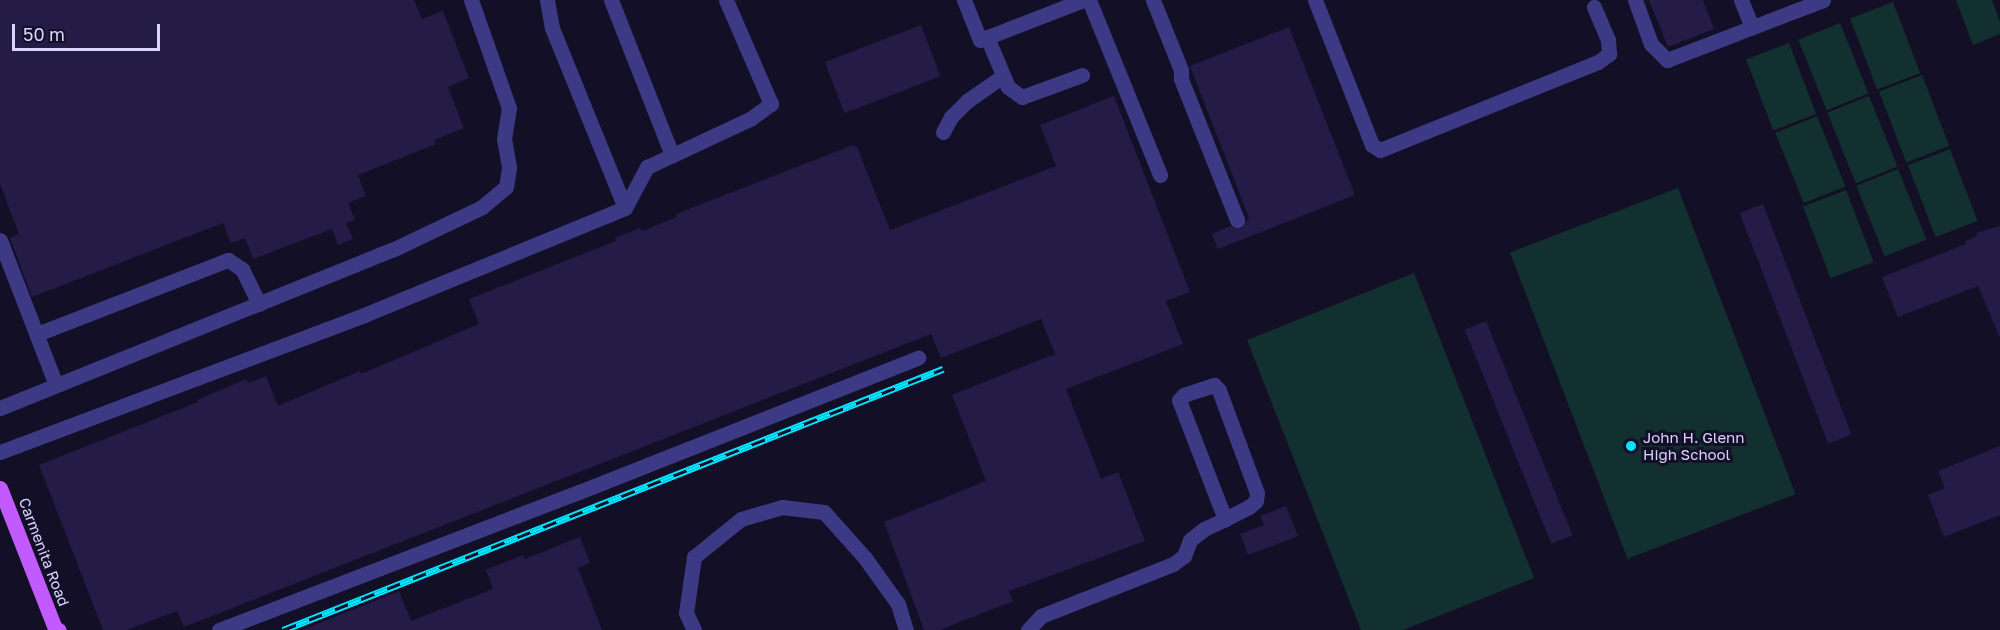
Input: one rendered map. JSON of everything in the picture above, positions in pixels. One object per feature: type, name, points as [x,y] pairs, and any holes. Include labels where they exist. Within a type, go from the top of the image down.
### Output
[{"type":"main road","name":"Carmenita Road","points":[[0,488],[56,630]]},
{"type":"street","points":[[0,408],[412,241],[482,207],[506,186],[509,167],[504,139],[508,108],[471,0]]},
{"type":"street","points":[[547,0],[552,28],[625,208]]},
{"type":"street","points":[[611,0],[672,155]]},
{"type":"street","points":[[0,452],[364,315],[625,208],[646,167],[750,119],[771,104],[726,0]]},
{"type":"street","points":[[964,0],[1008,87],[1022,98],[1082,75]]},
{"type":"street","points":[[984,39],[1083,0]]},
{"type":"street","points":[[1089,0],[1160,175]]},
{"type":"street","points":[[1154,0],[1181,70],[1180,79],[1237,220]]},
{"type":"street","points":[[1315,0],[1372,145],[1380,150],[1598,62],[1609,54],[1608,40],[1594,8]]},
{"type":"street","points":[[1635,0],[1652,44],[1667,60],[1823,0]]},
{"type":"street","points":[[1741,0],[1752,27]]},
{"type":"street","points":[[943,132],[951,117],[1003,76]]},
{"type":"street","points":[[0,240],[56,385]]},
{"type":"street","points":[[37,334],[228,260],[242,269],[259,304]]},
{"type":"street","points":[[219,630],[579,492],[918,358]]},
{"type":"street","points":[[1028,630],[1041,615],[1173,564],[1184,556],[1190,540],[1204,529],[1225,519],[1249,507],[1256,501],[1257,493],[1219,390],[1214,385],[1184,395],[1179,400],[1225,519]]},
{"type":"street","points":[[694,630],[686,613],[694,557],[741,519],[782,507],[824,512],[865,558],[898,604],[906,630]]},
{"type":"green space","points":[[1956,0],[1992,0],[2000,22],[2000,34],[1973,45]]},
{"type":"green space","points":[[1893,2],[1920,73],[1877,89],[1850,18]]},
{"type":"green space","points":[[1840,23],[1868,93],[1827,110],[1798,40]]},
{"type":"green space","points":[[1789,43],[1816,114],[1773,130],[1746,59]]},
{"type":"green space","points":[[1922,75],[1949,146],[1906,162],[1879,91]]},
{"type":"green space","points":[[1869,96],[1897,166],[1856,183],[1827,113]]},
{"type":"green space","points":[[1817,116],[1845,186],[1804,203],[1775,133]]},
{"type":"green space","points":[[1950,149],[1978,221],[1936,237],[1908,165]]},
{"type":"green space","points":[[1898,169],[1926,239],[1885,256],[1856,186]]},
{"type":"green space","points":[[1678,188],[1796,494],[1628,559],[1510,253]]},
{"type":"green space","points":[[1846,190],[1874,262],[1831,278],[1803,206]]},
{"type":"green space","points":[[1414,273],[1534,578],[1403,630],[1361,630],[1247,340]]},
{"type":"building","points":[[0,0],[414,0],[422,19],[443,11],[469,78],[448,87],[464,128],[434,140],[436,144],[358,175],[366,196],[348,203],[355,220],[346,223],[353,239],[338,245],[332,229],[253,259],[245,238],[231,243],[223,223],[32,297],[10,238],[19,234],[0,184]]},
{"type":"building","points":[[1649,0],[1703,0],[1714,29],[1668,47]]},
{"type":"building","points":[[921,25],[941,76],[845,113],[825,62]]},
{"type":"building","points":[[1289,27],[1355,195],[1218,249],[1212,234],[1230,226],[1241,229],[1249,218],[1190,66]]},
{"type":"building","points":[[1114,96],[1190,292],[1166,301],[1183,344],[1066,389],[1101,479],[1118,472],[1145,541],[1009,591],[1013,601],[940,630],[924,630],[884,522],[986,481],[952,395],[1055,354],[1041,319],[941,358],[931,334],[184,627],[177,611],[127,630],[103,630],[39,465],[198,402],[197,400],[246,379],[248,383],[266,376],[278,406],[360,371],[361,374],[479,324],[469,299],[616,241],[615,238],[640,228],[642,231],[677,217],[676,214],[853,145],[857,147],[890,230],[1056,166],[1040,125]]},
{"type":"building","points":[[1763,204],[1852,435],[1828,444],[1740,213]]},
{"type":"building","points":[[2000,226],[2000,338],[1978,286],[1898,317],[1882,277],[1966,244],[1965,241],[1977,236],[1976,233]]},
{"type":"building","points":[[1486,321],[1573,535],[1551,544],[1465,330]]},
{"type":"building","points":[[2000,446],[2000,515],[1944,537],[1928,495],[1945,488],[1938,471]]},
{"type":"building","points":[[1286,506],[1298,536],[1248,555],[1240,534],[1264,525],[1260,516]]},
{"type":"building","points":[[580,537],[590,563],[578,568],[602,630],[302,630],[399,591],[411,621],[493,589],[486,570],[523,555],[525,559]]},
{"type":"railway","points":[[283,630],[943,369]]},
{"type":"place","name":"John H. Glenn High School","points":[[1631,446]]}]
